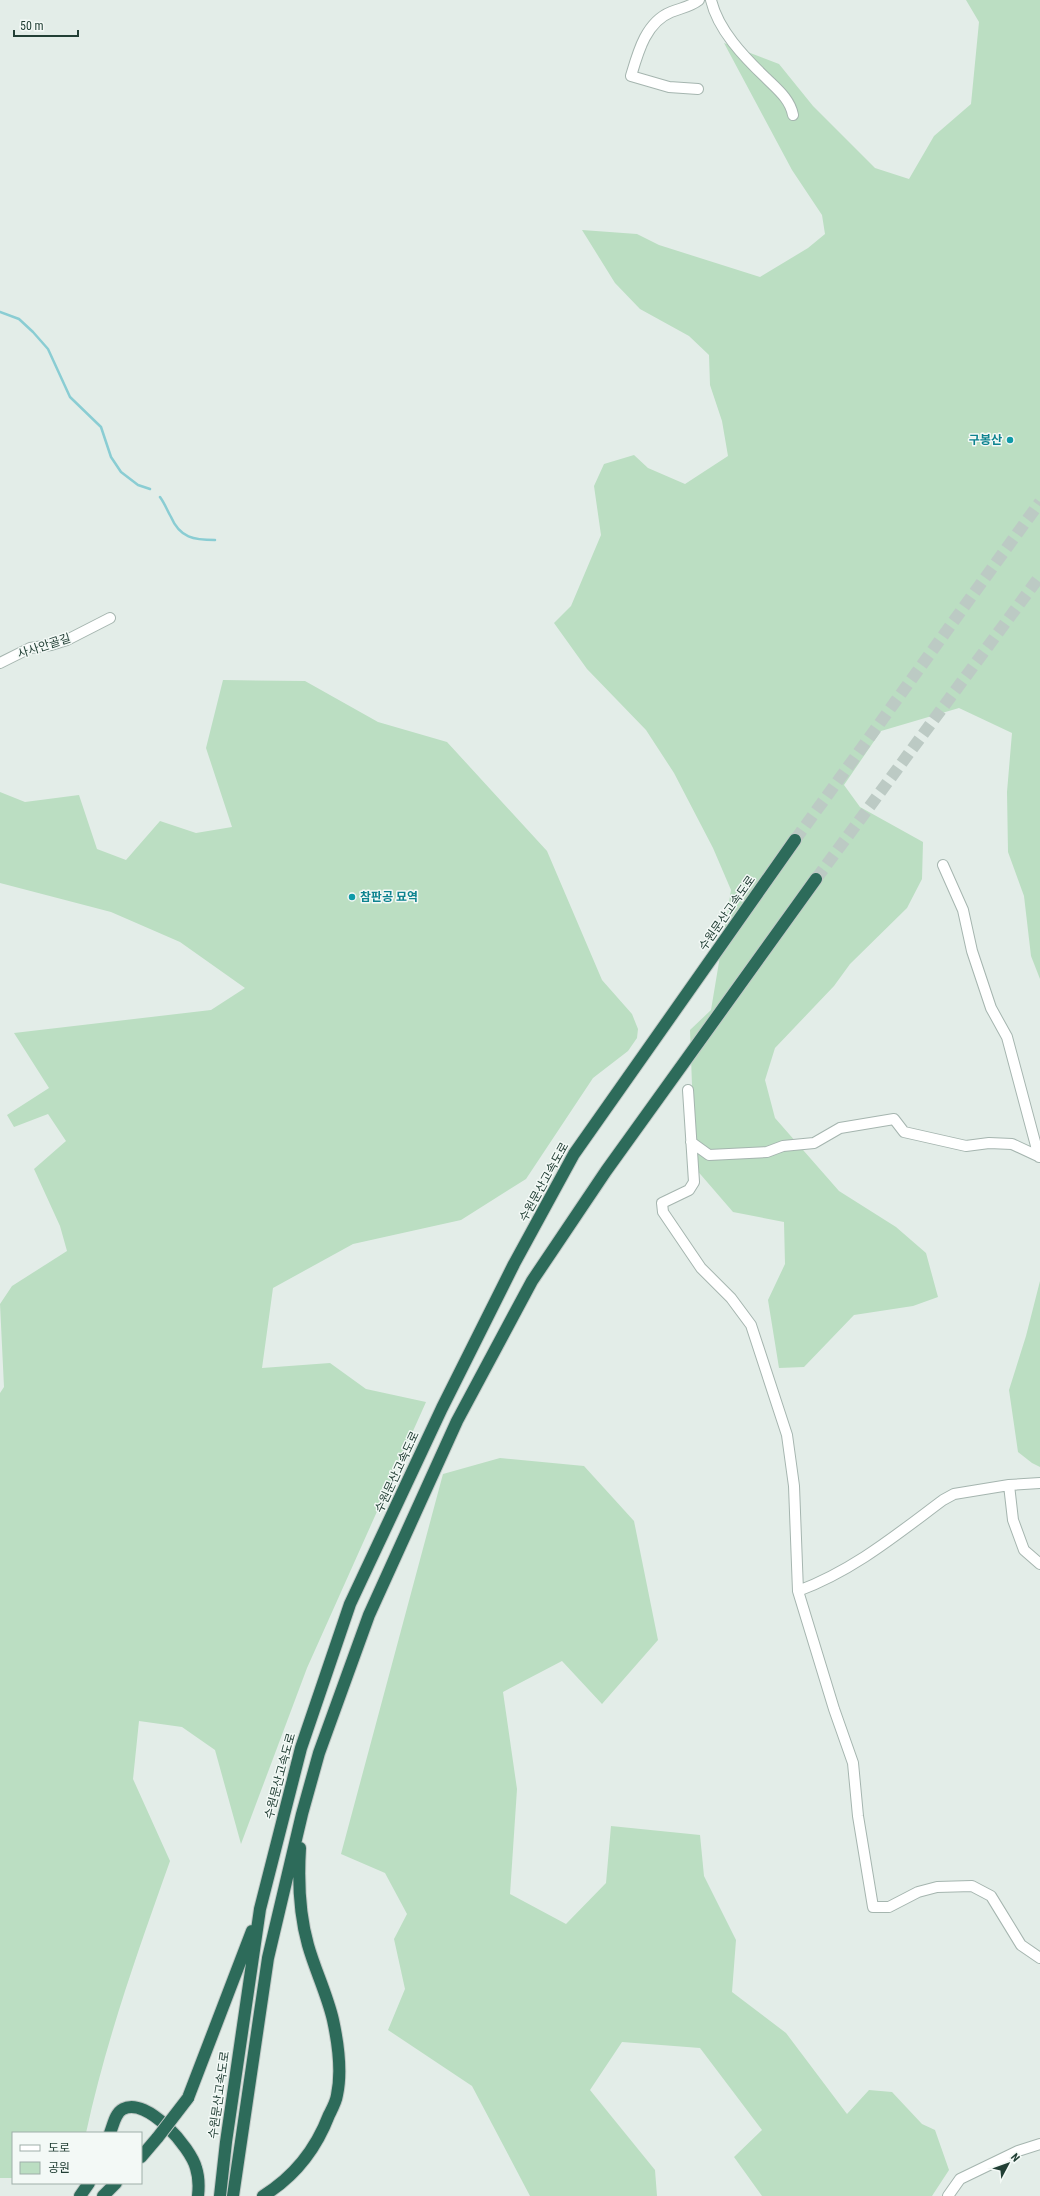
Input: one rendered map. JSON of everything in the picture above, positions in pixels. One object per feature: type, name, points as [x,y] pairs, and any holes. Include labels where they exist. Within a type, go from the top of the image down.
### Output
[{"type":"highway","name":"수원문산고속도로","points":[[220,2196],[226,2142],[260,1909],[300,1748],[350,1604],[445,1401],[514,1264],[574,1154],[795,840]]},
{"type":"highway","points":[[233,2196],[268,1958],[302,1814],[319,1753],[369,1614],[457,1421],[532,1281],[606,1171],[816,879]]},
{"type":"highway","points":[[263,2196],[276,2188],[306,2158],[323,2130],[337,2095],[338,2058],[333,2019],[308,1944],[302,1914],[299,1876],[302,1814]]},
{"type":"highway","points":[[142,2156],[188,2098],[260,1909]]},
{"type":"highway","points":[[110,2132],[118,2112],[123,2108],[130,2107],[144,2110],[161,2121],[175,2134],[196,2167],[198,2196]]},
{"type":"highway","points":[[80,2196],[88,2184]]},
{"type":"highway","points":[[103,2196],[115,2184]]},
{"type":"street","points":[[698,89],[669,87],[631,76],[645,36],[655,22],[670,13],[692,6],[699,0]]},
{"type":"street","points":[[711,0],[714,12],[726,32],[764,77],[782,94],[791,106],[793,115]]},
{"type":"street","name":"사사안골길","points":[[0,663],[30,648],[50,645],[67,640],[110,618]]},
{"type":"street","points":[[943,865],[963,910],[972,951],[991,1008],[1007,1037],[1040,1157]]},
{"type":"street","points":[[688,1090],[694,1182],[689,1190],[662,1203],[663,1212],[701,1268],[731,1298],[751,1325],[787,1435],[794,1486],[798,1592],[834,1709],[853,1762],[858,1816],[874,1907],[889,1907],[918,1892],[937,1887],[972,1886],[991,1896],[1021,1946],[1040,1958]]},
{"type":"street","points":[[691,1142],[709,1155],[767,1152],[783,1146],[814,1143],[840,1128],[894,1119],[904,1132],[966,1146],[990,1143],[1012,1144],[1040,1157]]},
{"type":"street","points":[[798,1592],[827,1580],[863,1560],[943,1500],[954,1494],[1009,1485],[1040,1483]]},
{"type":"street","points":[[1009,1485],[1013,1520],[1024,1550],[1040,1564]]},
{"type":"street","points":[[948,2196],[960,2179],[1018,2151],[1040,2144]]},
{"type":"green space","points":[[966,0],[1040,0],[1040,979],[1031,956],[1024,896],[1008,852],[1007,792],[1012,733],[959,708],[881,731],[844,785],[860,807],[923,842],[922,879],[907,908],[850,964],[834,986],[775,1048],[765,1080],[775,1118],[839,1191],[896,1227],[926,1253],[938,1297],[913,1306],[854,1315],[804,1367],[779,1368],[768,1300],[785,1264],[784,1222],[733,1212],[695,1168],[690,1030],[711,1010],[731,890],[713,848],[674,773],[646,730],[587,669],[554,623],[571,606],[601,535],[594,486],[604,464],[634,455],[648,468],[685,484],[728,456],[722,421],[710,385],[709,355],[689,336],[640,309],[615,283],[582,230],[637,234],[659,245],[760,277],[808,248],[825,234],[822,215],[792,170],[724,43],[779,64],[813,106],[875,168],[909,179],[934,136],[971,104],[979,22]]},
{"type":"green space","points":[[223,680],[305,681],[378,722],[447,742],[547,851],[602,980],[632,1014],[638,1029],[637,1038],[628,1051],[593,1078],[526,1179],[461,1220],[353,1244],[273,1288],[262,1368],[330,1363],[366,1389],[426,1402],[307,1668],[241,1844],[215,1750],[182,1727],[139,1721],[133,1779],[170,1861],[113,2030],[86,2132],[12,2132],[12,2178],[0,2178],[0,1393],[4,1387],[0,1304],[12,1286],[67,1251],[60,1226],[34,1169],[66,1141],[48,1114],[14,1127],[7,1115],[49,1088],[14,1033],[211,1010],[245,988],[180,942],[111,912],[0,883],[0,792],[25,802],[79,795],[97,849],[126,860],[160,821],[196,833],[232,827],[206,748]]},
{"type":"green space","points":[[1040,1281],[1040,1467],[1032,1463],[1018,1452],[1009,1390],[1026,1336]]},
{"type":"green space","points":[[500,1458],[584,1466],[634,1521],[658,1640],[602,1704],[562,1661],[503,1692],[517,1789],[510,1894],[566,1924],[606,1883],[611,1826],[700,1835],[704,1876],[736,1940],[732,1992],[786,2033],[847,2114],[869,2090],[892,2092],[922,2124],[935,2130],[949,2170],[932,2196],[762,2196],[734,2157],[762,2130],[700,2048],[622,2042],[590,2090],[655,2170],[657,2196],[530,2196],[472,2086],[388,2030],[405,1989],[394,1939],[407,1914],[385,1873],[341,1854],[443,1474]]},
{"type":"waterway","points":[[0,312],[19,319],[48,349],[70,397],[101,427],[111,457],[121,472],[138,485],[150,489]]},
{"type":"waterway","points":[[160,497],[175,524],[183,534],[194,538],[215,540]]},
{"type":"tunnel","points":[[795,840],[1040,502]]},
{"type":"tunnel","points":[[816,879],[1040,576]]},
{"type":"place","name":"구봉산","points":[[1010,440]]},
{"type":"place","name":"참판공 묘역","points":[[352,897]]}]
